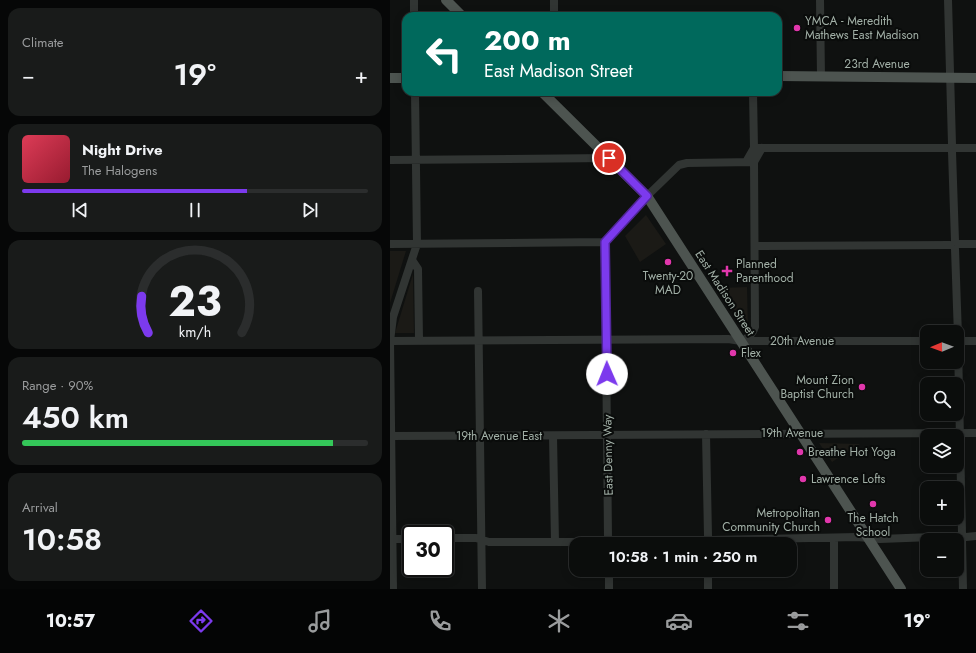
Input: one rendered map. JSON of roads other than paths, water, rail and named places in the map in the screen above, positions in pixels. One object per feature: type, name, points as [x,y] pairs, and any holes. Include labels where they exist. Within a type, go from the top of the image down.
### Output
[{"type":"main road","points":[[446,0],[458,12]]},
{"type":"main road","name":"23rd Avenue","points":[[782,76],[976,78]]},
{"type":"main road","points":[[390,78],[402,78]]},
{"type":"main road","name":"East Madison Street","points":[[546,96],[647,196],[901,589]]},
{"type":"main road","points":[[554,96],[555,105]]},
{"type":"street","points":[[414,0],[414,12]]},
{"type":"street","points":[[554,0],[554,12]]},
{"type":"street","points":[[820,0],[821,77]]},
{"type":"street","points":[[948,0],[958,325]]},
{"type":"street","points":[[393,589],[391,539],[390,341],[393,317],[417,244],[415,96]]},
{"type":"street","points":[[753,96],[758,148],[750,162],[755,246],[756,316],[758,332],[753,341]]},
{"type":"street","points":[[758,148],[976,148]]},
{"type":"street","points":[[390,160],[609,158]]},
{"type":"street","points":[[390,244],[605,242],[647,196],[679,165],[687,162],[750,162]]},
{"type":"street","name":"East Denny Way","points":[[605,242],[609,537]]},
{"type":"street","points":[[755,246],[976,244]]},
{"type":"street","points":[[412,260],[418,269],[419,340]]},
{"type":"street","points":[[478,290],[482,589]]},
{"type":"street","points":[[741,341],[754,332],[756,316]]},
{"type":"street","points":[[758,332],[772,340]]},
{"type":"street","name":"20th Avenue","points":[[390,341],[728,339],[741,341],[920,341]]},
{"type":"street","points":[[964,341],[976,341]]},
{"type":"street","points":[[959,369],[960,429]]},
{"type":"street","name":"19th Avenue","points":[[608,436],[920,433]]},
{"type":"street","name":"19th Avenue","points":[[964,433],[976,433]]},
{"type":"street","points":[[706,434],[707,537]]},
{"type":"street","name":"19th Avenue East","points":[[391,436],[608,436]]},
{"type":"street","points":[[553,436],[555,542]]},
{"type":"street","points":[[961,473],[962,533]]},
{"type":"street","points":[[964,537],[976,536]]},
{"type":"street","points":[[454,538],[476,538],[489,542],[569,542]]},
{"type":"street","points":[[834,538],[834,589]]},
{"type":"street","points":[[797,539],[920,538]]},
{"type":"street","points":[[391,539],[402,539]]},
{"type":"street","points":[[609,577],[609,589]]},
{"type":"street","points":[[708,577],[708,589]]},
{"type":"street","points":[[963,577],[963,589]]},
{"type":"place","name":"YMCA - Meredith Mathews East Madison","points":[[797,28]]},
{"type":"place","name":"Twenty-20 MAD","points":[[668,262]]},
{"type":"place","name":"Planned Parenthood","points":[[727,271]]},
{"type":"place","name":"Flex","points":[[733,353]]},
{"type":"place","name":"Mount Zion Baptist Church","points":[[862,387]]},
{"type":"place","name":"Breathe Hot Yoga","points":[[800,452]]},
{"type":"place","name":"Lawrence Lofts","points":[[803,479]]},
{"type":"place","name":"The Hatch School","points":[[873,504]]},
{"type":"place","name":"Metropolitan Community Church","points":[[828,520]]}]
